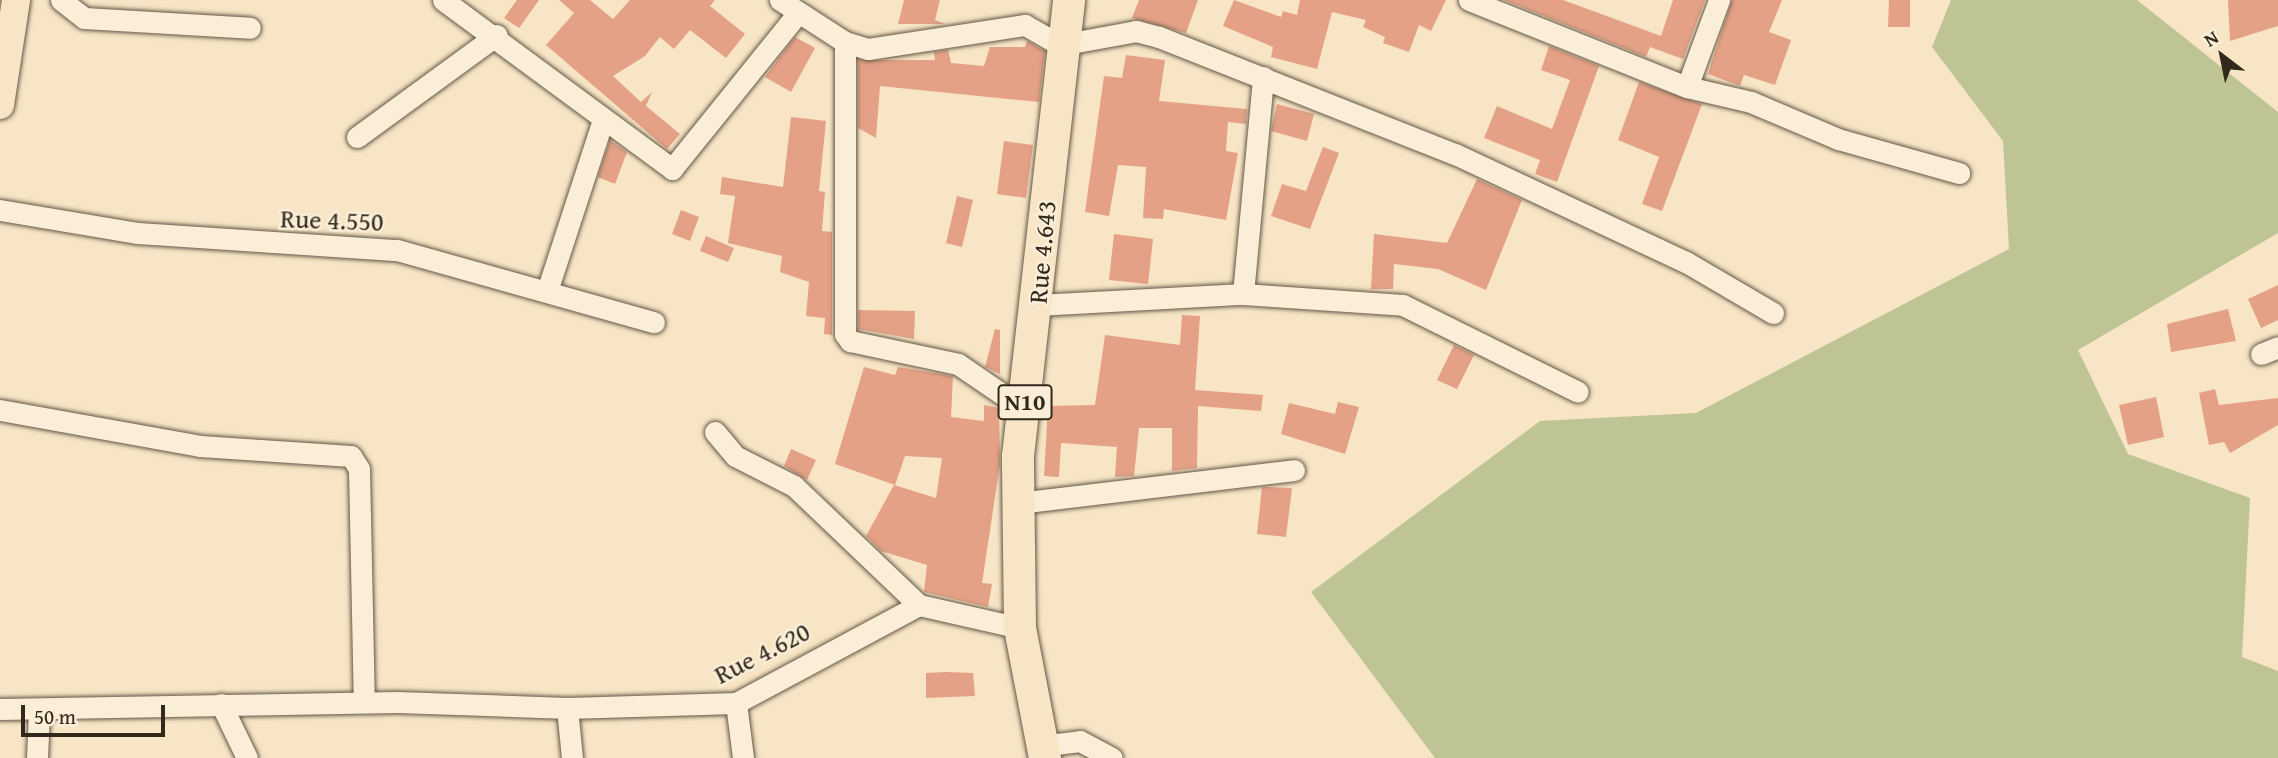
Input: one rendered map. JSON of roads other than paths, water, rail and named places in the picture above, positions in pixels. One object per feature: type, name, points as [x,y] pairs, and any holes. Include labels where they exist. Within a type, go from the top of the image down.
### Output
[{"type":"highway","name":"N10","points":[[1060,45],[1069,0]]},
{"type":"highway","name":"Rue 4.643","points":[[1042,752],[1020,628],[1018,503],[1024,409],[1037,305],[1060,45]]},
{"type":"main road","points":[[0,106],[16,0]]},
{"type":"street","points":[[61,0],[84,18],[250,28]]},
{"type":"street","points":[[443,0],[497,35],[602,123],[672,169],[797,14]]},
{"type":"street","points":[[780,0],[797,14],[845,42],[895,47],[947,33],[1025,25],[1060,45],[1136,31],[1264,77],[1468,160],[1686,262],[1773,313]]},
{"type":"street","points":[[1469,0],[1687,87],[1751,102],[1838,139],[1959,173]]},
{"type":"street","points":[[1687,87],[1719,0]]},
{"type":"street","points":[[357,137],[497,35]]},
{"type":"street","points":[[845,42],[845,334],[850,341],[958,364],[1024,409]]},
{"type":"street","points":[[1242,294],[1264,77]]},
{"type":"street","points":[[548,288],[602,123]]},
{"type":"street","name":"Rue 4.550","points":[[0,210],[151,234],[397,250],[548,288],[654,322]]},
{"type":"street","points":[[1037,305],[1242,294],[1403,305],[1578,392]]},
{"type":"street","points":[[0,410],[200,446],[351,456],[359,469],[364,702]]},
{"type":"street","points":[[715,432],[735,456],[794,486],[919,606],[1020,628]]},
{"type":"street","points":[[1018,503],[1294,470]]},
{"type":"street","name":"Rue 4.620","points":[[0,709],[39,713],[221,704],[364,702],[567,708],[736,703],[919,606]]},
{"type":"street","points":[[736,703],[743,758]]},
{"type":"street","points":[[221,704],[247,758]]},
{"type":"street","points":[[567,708],[572,758]]},
{"type":"street","points":[[37,758],[39,713]]},
{"type":"street","points":[[1042,752],[1080,741],[1112,758]]}]
